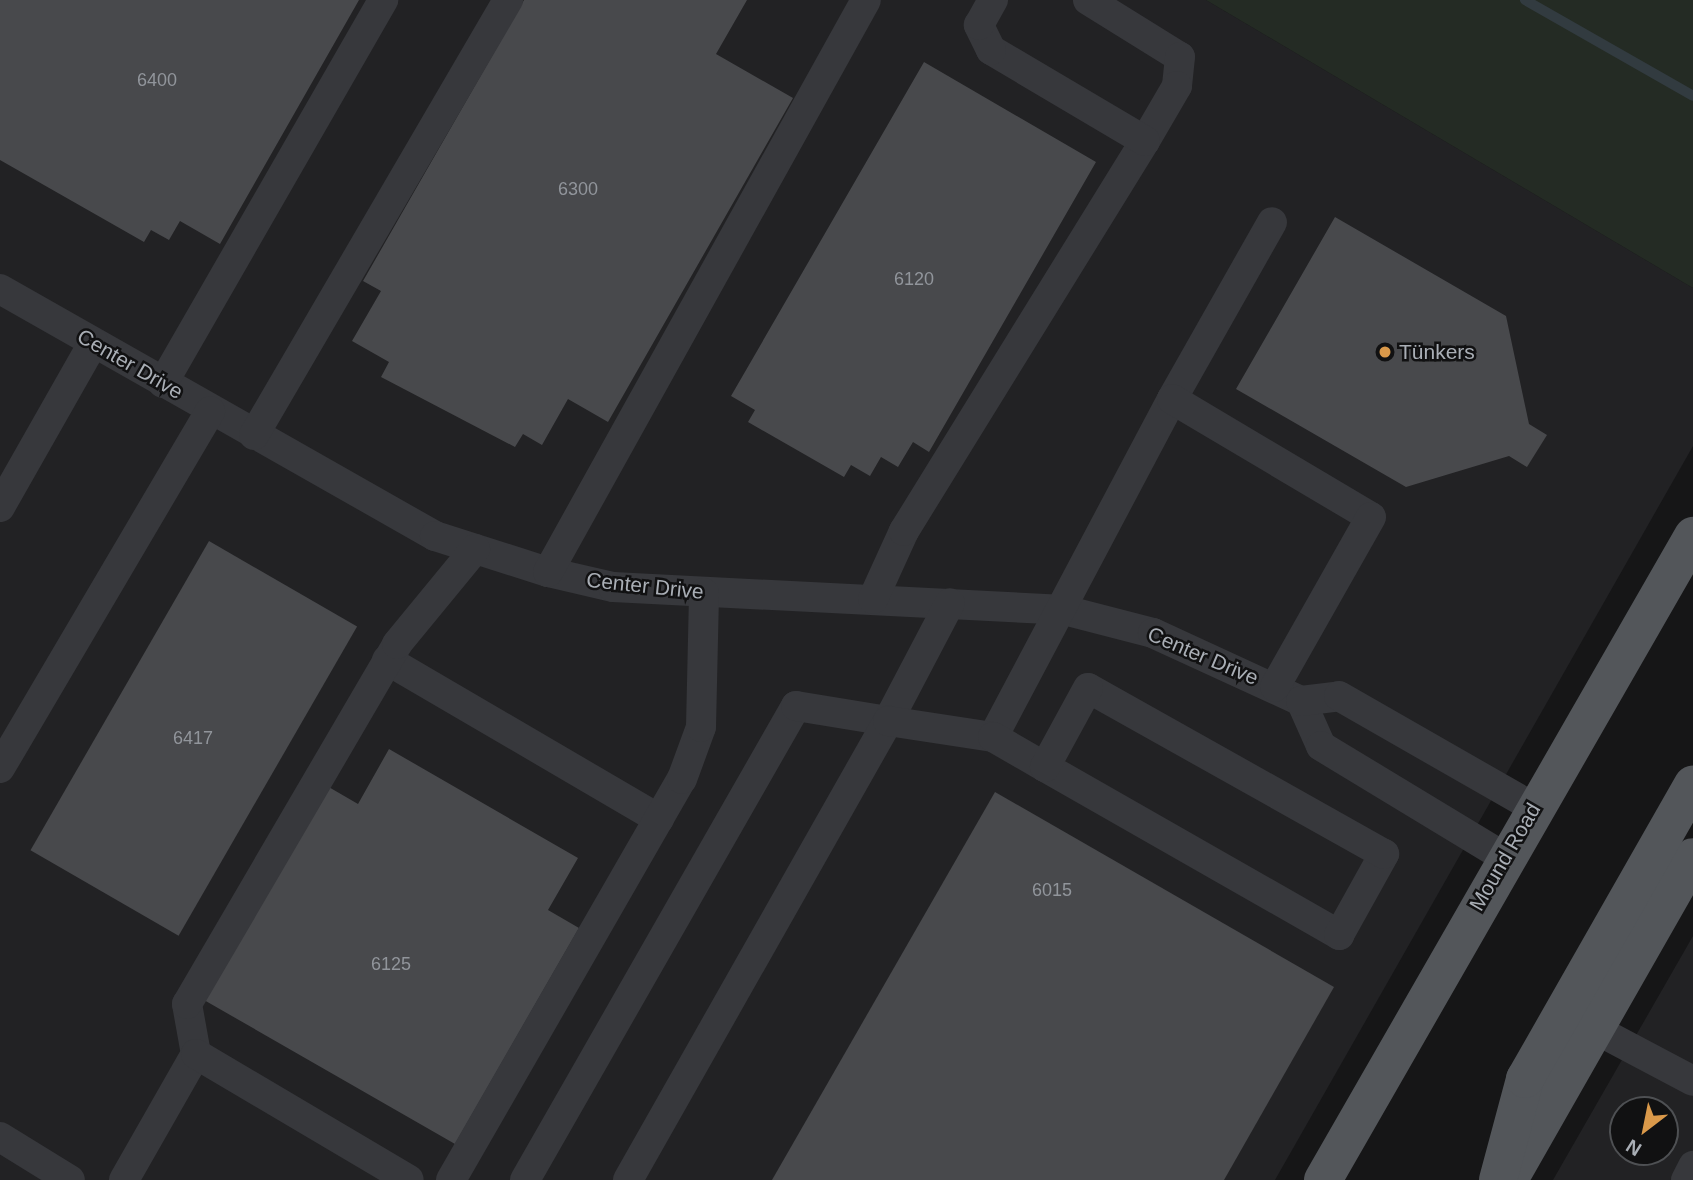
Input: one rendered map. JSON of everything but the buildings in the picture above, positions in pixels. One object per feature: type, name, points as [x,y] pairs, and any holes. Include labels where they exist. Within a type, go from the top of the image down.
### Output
[{"type":"main road","name":"Mound Road","points":[[1322,1180],[1504,857],[1693,536]]},
{"type":"main road","points":[[1509,1180],[1579,1021],[1693,785]]},
{"type":"main road","points":[[1498,1180],[1525,1079],[1579,1021],[1693,857]]},
{"type":"street","points":[[163,383],[383,0]]},
{"type":"street","points":[[254,435],[508,0]]},
{"type":"street","points":[[548,572],[866,0]]},
{"type":"street","points":[[993,0],[979,25],[991,50],[1146,141]]},
{"type":"street","points":[[873,599],[904,531],[1146,141],[1180,77],[1180,57],[1088,0]]},
{"type":"street","points":[[993,737],[1064,610],[1172,399],[1272,222]]},
{"type":"street","name":"Center Drive","points":[[0,289],[210,411],[435,536],[548,572],[613,587],[1064,610],[1153,632],[1288,694]]},
{"type":"street","points":[[4,489],[93,343]]},
{"type":"street","points":[[1172,399],[1371,517],[1288,694]]},
{"type":"street","points":[[0,768],[210,411]]},
{"type":"street","points":[[124,1180],[196,1054],[187,1003],[387,660],[475,549]]},
{"type":"street","points":[[451,1180],[659,819],[701,727],[704,593]]},
{"type":"street","points":[[628,1180],[888,721],[950,603]]},
{"type":"street","points":[[387,660],[659,819]]},
{"type":"street","points":[[525,1180],[796,706],[993,737],[1045,767],[1339,934],[1384,854],[1088,688],[1045,767]]},
{"type":"street","points":[[1288,694],[1339,696],[1533,807]]},
{"type":"street","points":[[1288,694],[1321,746],[1504,857]]},
{"type":"street","points":[[1579,1021],[1693,1081]]},
{"type":"street","points":[[196,1054],[409,1180]]},
{"type":"street","points":[[0,1137],[70,1180]]},
{"type":"street","points":[[1686,1180],[1693,1166]]},
{"type":"shaded area","points":[[0,0],[1206,0],[1693,288],[1693,446],[1275,1180],[0,1180]]},
{"type":"shaded area","points":[[1206,0],[1693,0],[1693,288]]},
{"type":"shaded area","points":[[1693,936],[1693,1180],[1553,1180]]},
{"type":"waterway","points":[[1525,0],[1693,96]]},
{"type":"place","name":"Tünkers","points":[[1385,352]]}]
